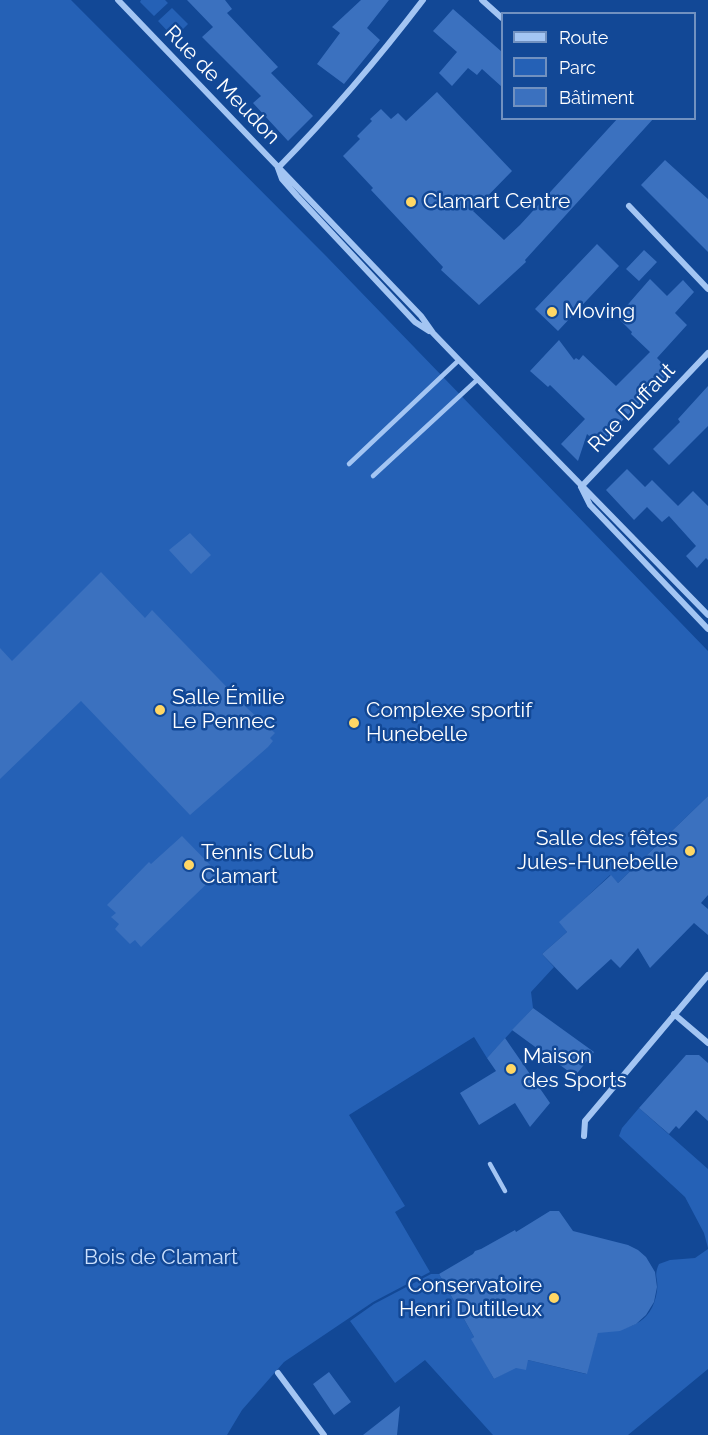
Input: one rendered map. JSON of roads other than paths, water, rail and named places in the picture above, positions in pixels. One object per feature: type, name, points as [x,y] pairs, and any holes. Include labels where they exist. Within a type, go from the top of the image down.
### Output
[{"type":"street","name":"Rue de Meudon","points":[[118,0],[421,316],[459,360],[581,487],[591,505],[708,628]]},
{"type":"street","points":[[278,168],[339,104],[423,0]]},
{"type":"street","points":[[482,0],[501,17]]},
{"type":"street","points":[[629,206],[708,289]]},
{"type":"street","name":"Rue Duffaut","points":[[581,487],[708,353]]},
{"type":"street","name":"Rue de Meudon","points":[[581,487],[587,490],[708,615]]},
{"type":"street","points":[[584,1136],[585,1121],[708,975]]},
{"type":"street","points":[[674,1014],[708,1043]]},
{"type":"street","points":[[278,1373],[324,1435]]},
{"type":"lane","points":[[349,464],[459,360]]},
{"type":"lane","points":[[373,476],[477,379]]},
{"type":"lane","points":[[490,1164],[505,1191]]},
{"type":"place","name":"Clamart Centre","points":[[411,202]]},
{"type":"place","name":"Moving","points":[[552,312]]},
{"type":"place","name":"Salle Émilie Le Pennec","points":[[160,710]]},
{"type":"place","name":"Complexe sportif Hunebelle","points":[[354,723]]},
{"type":"place","name":"Salle des fêtes Jules-Hunebelle","points":[[690,851]]},
{"type":"place","name":"Tennis Club Clamart","points":[[189,865]]},
{"type":"place","name":"Maison des Sports","points":[[511,1069]]},
{"type":"place","name":"Conservatoire Henri Dutilleux","points":[[554,1298]]},
{"type":"park label","name":"Bois de Clamart","points":[[161,1258]]}]
